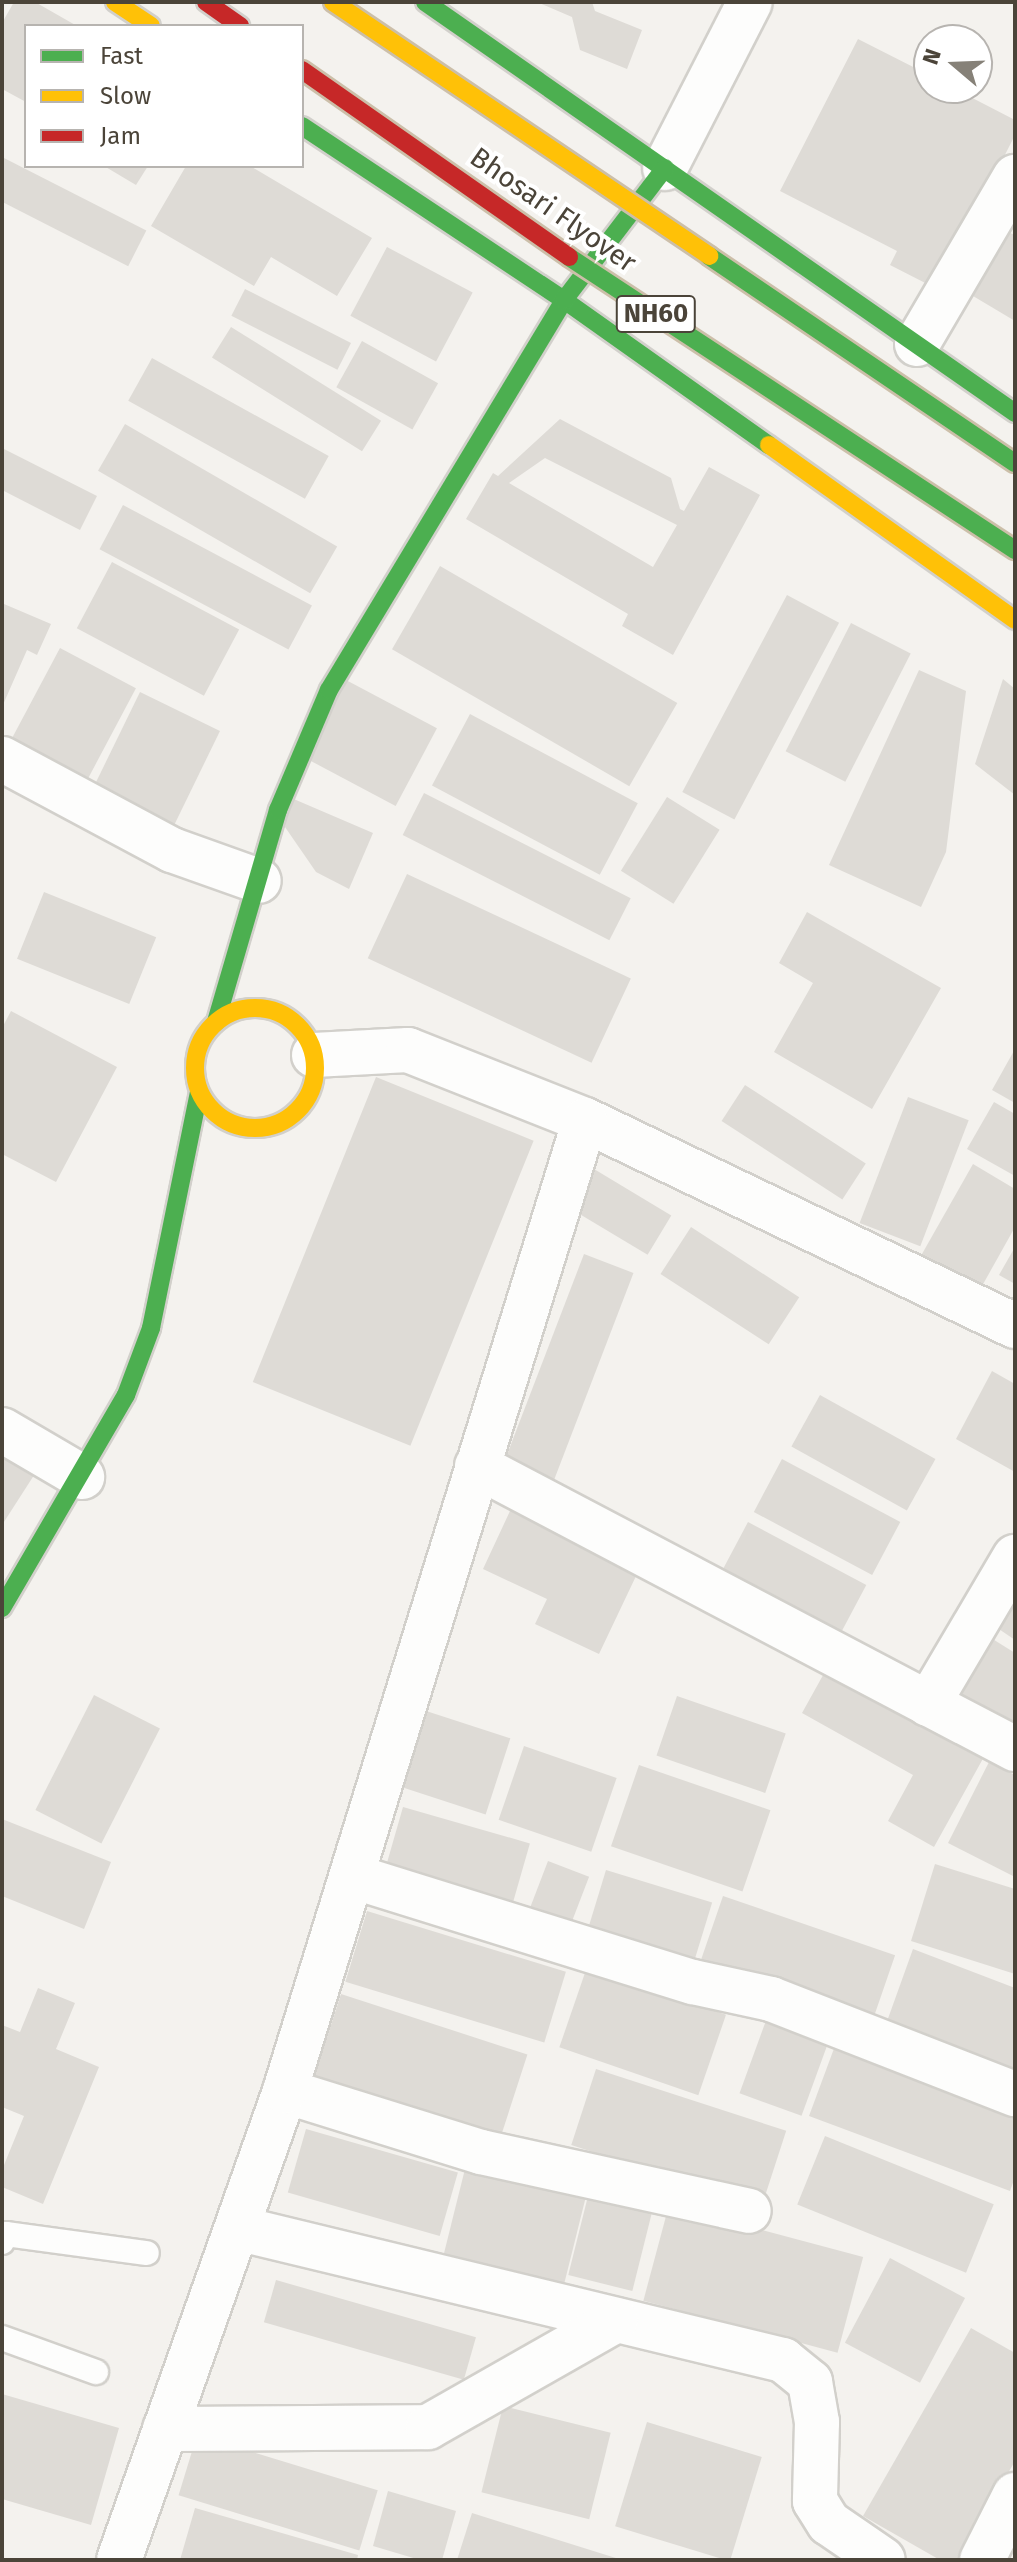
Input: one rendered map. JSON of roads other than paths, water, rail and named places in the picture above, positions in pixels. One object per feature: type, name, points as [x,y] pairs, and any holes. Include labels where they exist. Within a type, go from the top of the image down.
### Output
[{"type":"main road","points":[[115,2],[148,24]]},
{"type":"main road","points":[[206,2],[237,24]]},
{"type":"main road","name":"Bhosari Flyover","points":[[333,2],[1015,463]]},
{"type":"main road","points":[[425,2],[1015,413]]},
{"type":"main road","name":"Bhosari Flyover","points":[[304,71],[584,267],[1015,550]]},
{"type":"main road","points":[[304,127],[564,300],[1015,620]]},
{"type":"main road","points":[[2,1608],[82,1477],[126,1395],[151,1328],[199,1093],[196,1054],[216,1022],[278,810],[329,690],[564,300],[665,168]]},
{"type":"main road","points":[[199,1093],[222,1120],[238,1127],[274,1126],[302,1106],[315,1073],[314,1055],[306,1036],[275,1010],[244,1009],[216,1022]]},
{"type":"street","points":[[665,168],[750,2]]},
{"type":"street","points":[[917,344],[1015,177]]},
{"type":"street","points":[[2,759],[172,850],[259,881]]},
{"type":"street","points":[[314,1055],[408,1050],[585,1120],[1015,1326]]},
{"type":"street","points":[[119,2560],[285,2091],[585,1120]]},
{"type":"street","points":[[2,1430],[82,1477]]},
{"type":"street","points":[[477,1466],[1015,1749]]},
{"type":"street","points":[[928,1704],[1015,1557]]},
{"type":"street","points":[[352,1876],[693,1982],[771,1999],[1015,2094]]},
{"type":"street","points":[[285,2091],[481,2152],[749,2211]]},
{"type":"street","points":[[237,2228],[783,2360],[810,2382],[817,2422],[815,2501],[829,2523],[883,2560]]},
{"type":"street","points":[[165,2429],[428,2427],[616,2320]]},
{"type":"street","points":[[982,2560],[1015,2495]]},
{"type":"lane","points":[[2,2242],[6,2234],[147,2253]]},
{"type":"lane","points":[[2,2338],[96,2372]]}]
